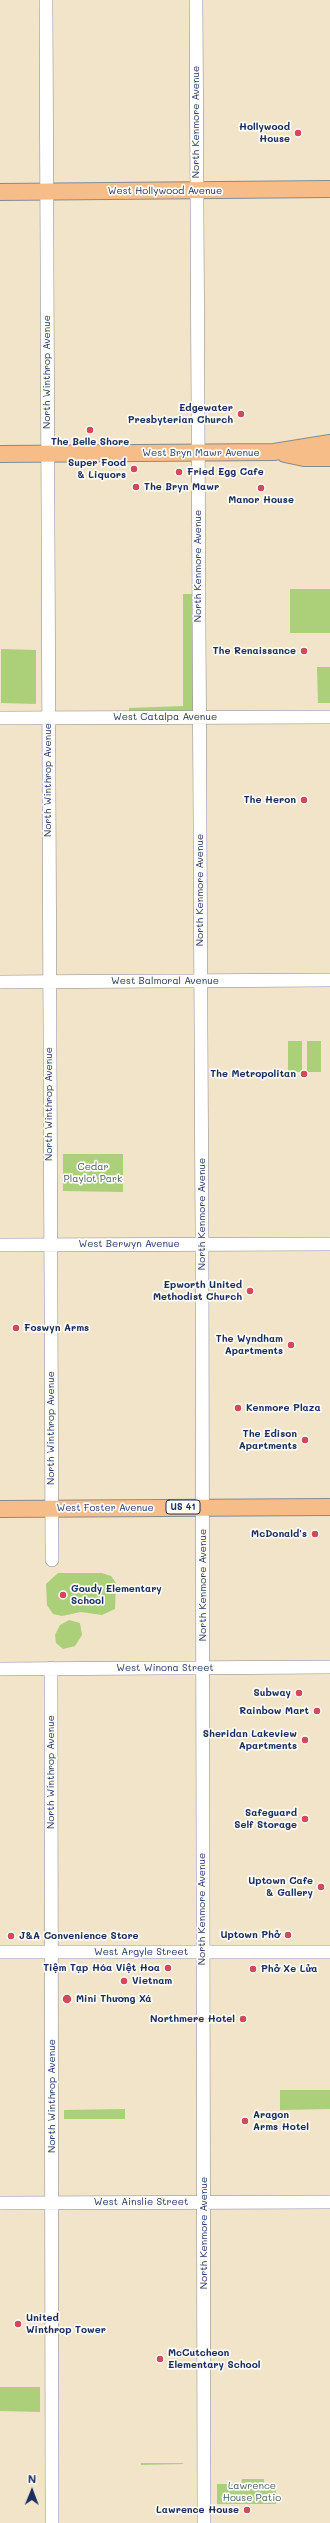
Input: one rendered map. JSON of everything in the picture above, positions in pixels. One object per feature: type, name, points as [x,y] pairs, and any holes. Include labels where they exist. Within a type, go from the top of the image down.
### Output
[{"type":"main road","name":"West Hollywood Avenue","points":[[0,192],[330,189]]},
{"type":"main road","name":"West Bryn Mawr Avenue","points":[[0,454],[274,452],[330,443]]},
{"type":"main road","points":[[274,452],[304,458],[330,458]]},
{"type":"main road","name":"West Foster Avenue","points":[[0,1508],[330,1507]]},
{"type":"street","name":"North Winthrop Avenue","points":[[46,0],[52,1560]]},
{"type":"street","name":"North Kenmore Avenue","points":[[196,0],[202,1244],[204,2523]]},
{"type":"street","name":"West Catalpa Avenue","points":[[0,718],[330,717]]},
{"type":"street","name":"West Balmoral Avenue","points":[[0,982],[330,980]]},
{"type":"street","name":"West Berwyn Avenue","points":[[0,1245],[330,1244]]},
{"type":"street","name":"West Winona Street","points":[[0,1669],[330,1667]]},
{"type":"street","name":"North Winthrop Avenue","points":[[51,1668],[52,2523]]},
{"type":"street","name":"West Argyle Street","points":[[0,1952],[330,1952]]},
{"type":"street","name":"West Ainslie Street","points":[[0,2202],[330,2202]]},
{"type":"green space","points":[[290,589],[330,589],[330,633],[290,633]]},
{"type":"green space","points":[[183,594],[196,594],[196,713],[129,713],[129,708],[183,706]]},
{"type":"green space","points":[[1,649],[36,650],[36,704],[1,703]]},
{"type":"green space","points":[[317,667],[330,667],[330,703],[318,703]]},
{"type":"green space","points":[[288,1041],[302,1041],[302,1072],[288,1072]]},
{"type":"green space","points":[[307,1041],[321,1041],[321,1072],[307,1072]]},
{"type":"green space","name":"Cedar Playlot Park","points":[[63,1154],[123,1154],[123,1192],[63,1191]]},
{"type":"green space","points":[[58,1573],[102,1573],[111,1576],[116,1583],[115,1609],[102,1615],[81,1612],[62,1616],[53,1614],[47,1605],[46,1584]]},
{"type":"green space","points":[[69,1620],[80,1623],[82,1635],[75,1646],[63,1649],[56,1643],[55,1635],[60,1625]]},
{"type":"green space","points":[[280,2090],[330,2090],[330,2109],[280,2110]]},
{"type":"green space","points":[[125,2109],[125,2119],[64,2119],[64,2110]]},
{"type":"green space","points":[[0,2387],[40,2387],[40,2412],[0,2411]]},
{"type":"green space","points":[[141,2463],[182,2463],[184,2464],[141,2465]]},
{"type":"green space","name":"Lawrence House Patio","points":[[242,2479],[264,2479],[264,2484],[276,2484],[276,2504],[217,2504],[217,2484],[241,2484]]},
{"type":"place","name":"Hollywood House","points":[[298,133]]},
{"type":"place","name":"Edgewater Presbyterian Church","points":[[241,414]]},
{"type":"place","name":"The Belle Shore","points":[[90,430]]},
{"type":"place","name":"Super Food & Liquors","points":[[134,469]]},
{"type":"place","name":"Fried Egg Cafe","points":[[179,472]]},
{"type":"place","name":"The Bryn Mawr","points":[[136,487]]},
{"type":"place","name":"Manor House","points":[[261,488]]},
{"type":"place","name":"The Renaissance","points":[[304,651]]},
{"type":"place","name":"The Heron","points":[[304,800]]},
{"type":"place","name":"The Metropolitan","points":[[304,1074]]},
{"type":"place","name":"Epworth United Methodist Church","points":[[250,1291]]},
{"type":"place","name":"Foswyn Arms","points":[[16,1328]]},
{"type":"place","name":"The Wyndham Apartments","points":[[291,1345]]},
{"type":"place","name":"Kenmore Plaza","points":[[238,1408]]},
{"type":"place","name":"The Edison Apartments","points":[[305,1440]]},
{"type":"place","name":"McDonald's","points":[[315,1534]]},
{"type":"place","name":"Goudy Elementary School","points":[[63,1595]]},
{"type":"place","name":"Subway","points":[[299,1693]]},
{"type":"place","name":"Rainbow Mart","points":[[317,1711]]},
{"type":"place","name":"Sheridan Lakeview Apartments","points":[[305,1740]]},
{"type":"place","name":"Safeguard Self Storage","points":[[305,1819]]},
{"type":"place","name":"Uptown Cafe & Gallery","points":[[321,1887]]},
{"type":"place","name":"Uptown Phở","points":[[288,1935]]},
{"type":"place","name":"J&A Convenience Store","points":[[11,1936]]},
{"type":"place","name":"Tiệm Tạp Hóa Việt Hoa","points":[[168,1968]]},
{"type":"place","name":"Phở Xe Lửa","points":[[253,1969]]},
{"type":"place","name":"Vietnam","points":[[124,1981]]},
{"type":"place","name":"Mini Thương Xá","points":[[67,1999]]},
{"type":"place","name":"Northmere Hotel","points":[[243,2019]]},
{"type":"place","name":"Aragon Arms Hotel","points":[[245,2121]]},
{"type":"place","name":"United Winthrop Tower","points":[[18,2324]]},
{"type":"place","name":"McCutcheon Elementary School","points":[[160,2359]]},
{"type":"place","name":"Lawrence House","points":[[247,2510]]}]
